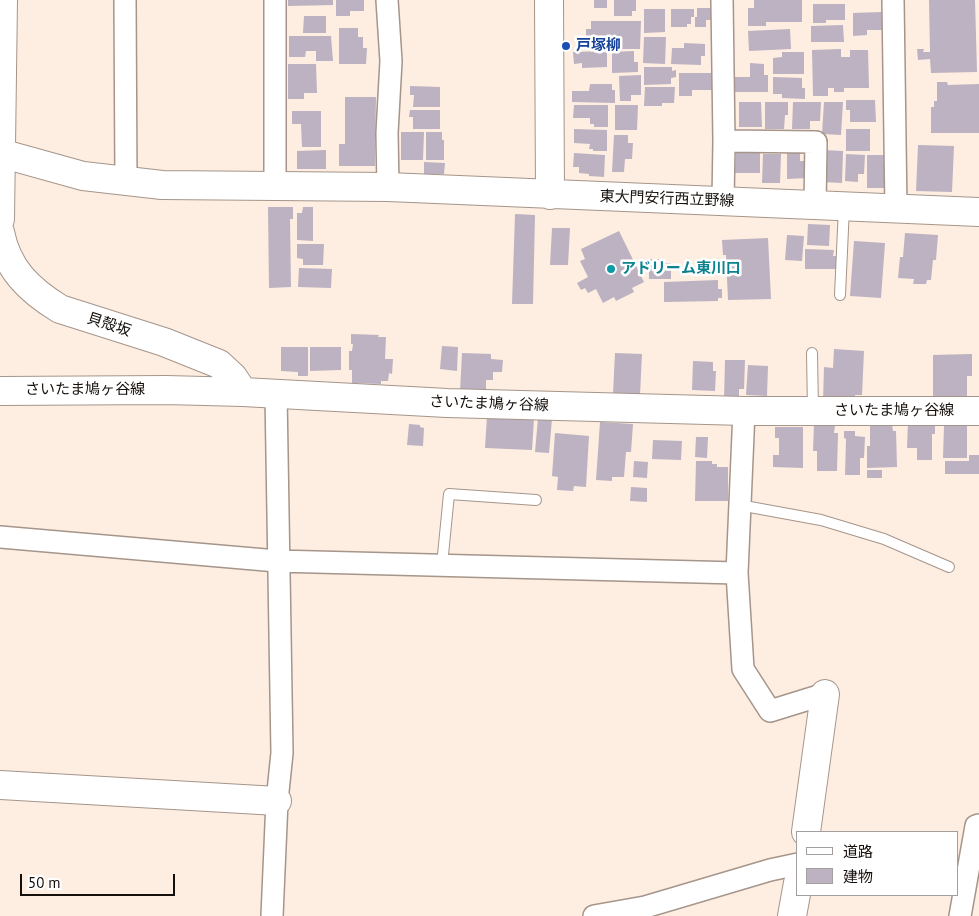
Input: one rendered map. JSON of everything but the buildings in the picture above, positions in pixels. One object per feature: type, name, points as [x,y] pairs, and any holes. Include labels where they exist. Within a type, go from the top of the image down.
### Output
[{"type":"main road","points":[[0,219],[3,0]]},
{"type":"main road","points":[[549,0],[550,195]]},
{"type":"main road","name":"東大門安行西立野線","points":[[0,153],[83,176],[162,185],[388,187],[896,210],[979,212]]},
{"type":"main road","name":"貝殻坂","points":[[0,232],[3,247],[15,271],[33,290],[51,304],[69,312],[172,345],[219,364],[233,377],[243,392]]},
{"type":"main road","name":"さいたま鳩ヶ谷線","points":[[0,391],[166,390],[243,392],[447,403],[744,411],[979,410]]},
{"type":"main road","points":[[806,831],[825,694]]},
{"type":"main road","points":[[0,785],[277,801]]},
{"type":"main road","points":[[792,916],[796,894]]},
{"type":"street","points":[[125,0],[126,182]]},
{"type":"street","points":[[275,0],[275,186]]},
{"type":"street","points":[[387,0],[391,61],[387,133],[388,187]]},
{"type":"street","points":[[722,0],[724,142],[722,201]]},
{"type":"street","points":[[893,0],[896,210]]},
{"type":"street","points":[[724,142],[816,142],[815,205]]},
{"type":"street","points":[[272,916],[277,801],[282,753],[277,561],[278,466],[276,394]]},
{"type":"street","points":[[744,411],[737,573],[743,670],[770,710],[825,694]]},
{"type":"street","points":[[0,537],[277,561],[737,573]]},
{"type":"street","points":[[960,916],[976,826],[979,825]]},
{"type":"street","points":[[594,916],[644,912],[770,870],[796,864]]},
{"type":"lane","points":[[840,296],[844,207]]},
{"type":"lane","points":[[812,353],[813,411]]},
{"type":"lane","points":[[442,565],[448,494],[536,500]]},
{"type":"lane","points":[[739,505],[821,520],[884,539],[949,568]]},
{"type":"place","name":"戸塚柳","points":[[566,46]]},
{"type":"place","name":"アドリーム東川口","points":[[611,269]]}]
